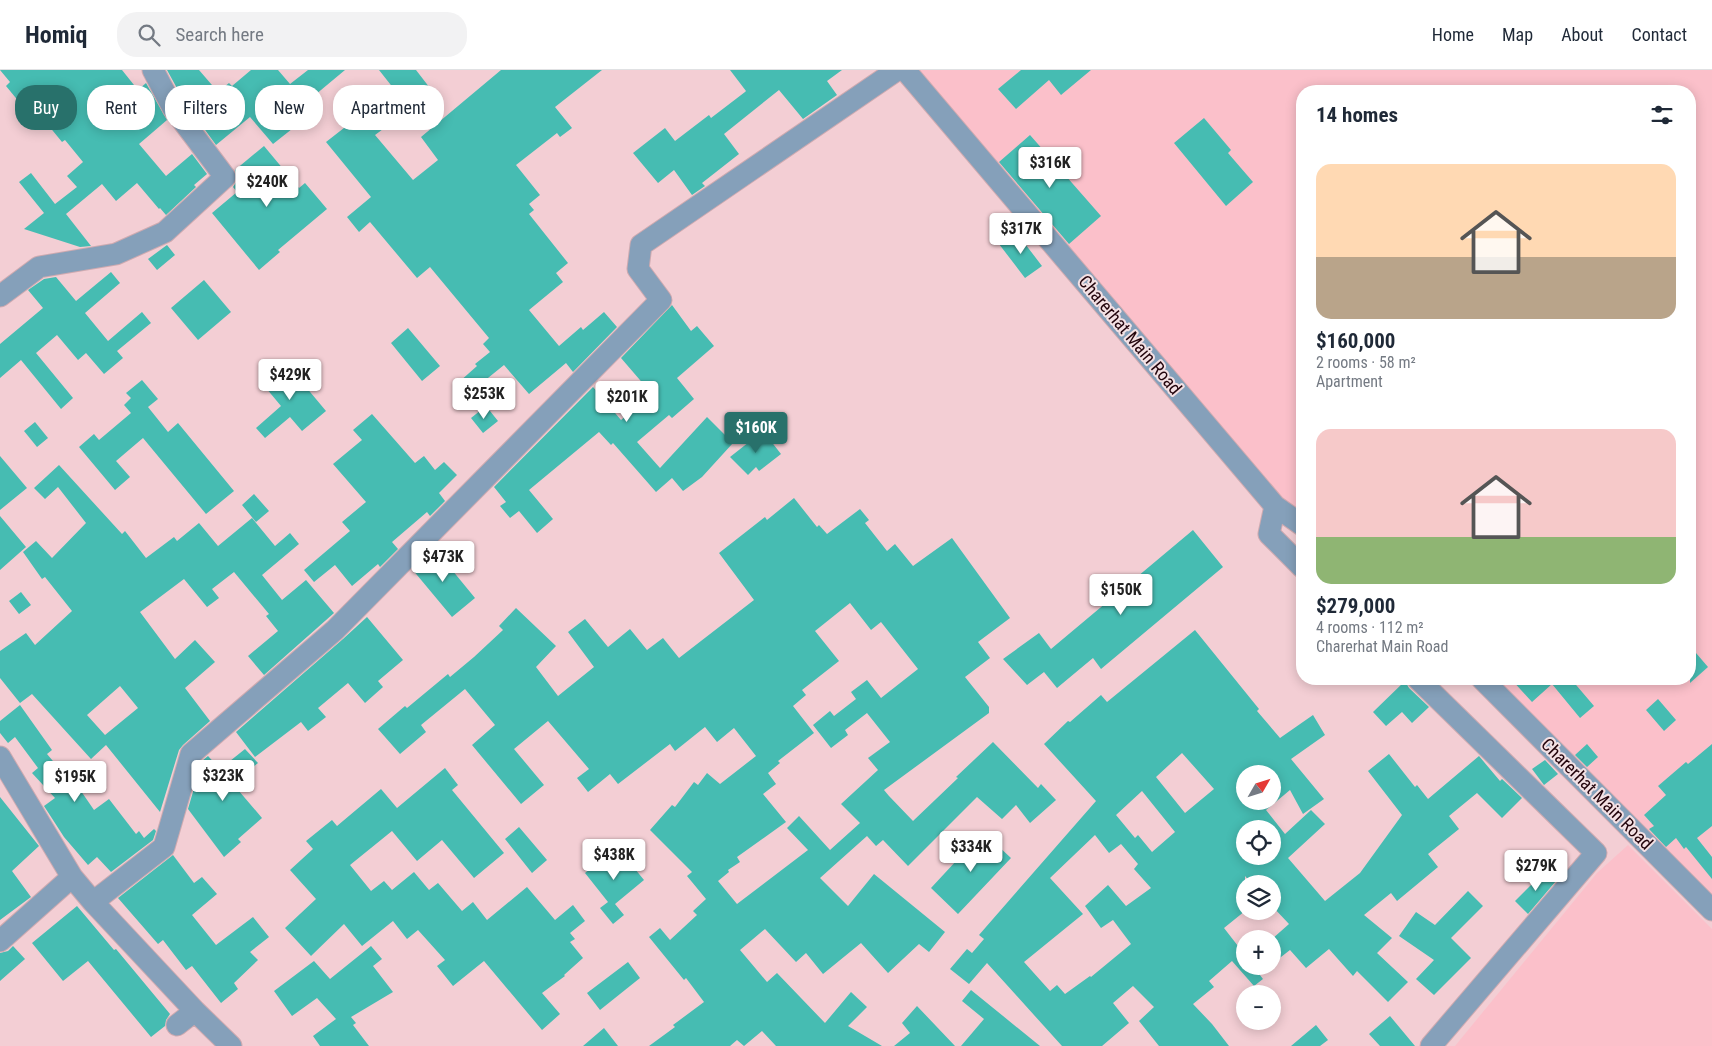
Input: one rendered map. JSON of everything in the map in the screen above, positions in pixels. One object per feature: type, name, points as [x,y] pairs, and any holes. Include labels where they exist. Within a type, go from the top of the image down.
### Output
[{"type":"street","points":[[0,296],[39,267],[116,254],[166,232],[225,177],[173,108],[153,70]]},
{"type":"street","points":[[93,902],[164,847],[191,754],[335,630],[661,300],[638,269],[641,245],[897,70]]},
{"type":"street","name":"Charerhat Main Road","points":[[905,70],[1275,506],[1296,521]]},
{"type":"street","points":[[1275,506],[1269,534],[1296,561]]},
{"type":"street","points":[[1424,685],[1596,853],[1431,1046]]},
{"type":"street","name":"Charerhat Main Road","points":[[1488,685],[1712,910]]},
{"type":"street","points":[[0,757],[72,877],[195,1011],[231,1046]]},
{"type":"street","points":[[0,941],[72,877]]},
{"type":"street","points":[[177,1025],[195,1011]]},
{"type":"shaded area","points":[[905,70],[1712,70],[1712,910],[1488,685],[1696,685],[1696,85],[1296,85],[1296,518]]},
{"type":"shaded area","points":[[1628,845],[1712,929],[1712,1046],[1455,1046],[1597,873]]},
{"type":"building","points":[[0,70],[122,70],[134,85],[87,85],[87,130],[155,130],[155,99],[165,116],[165,122],[139,144],[166,176],[192,154],[207,174],[166,215],[137,183],[116,201],[102,184],[66,214],[91,246],[80,247],[24,229],[44,213],[19,182],[31,173],[55,204],[77,187],[67,176],[83,162],[65,140],[62,142],[52,130],[77,130],[77,85],[15,85],[15,97],[6,86],[10,82]]},
{"type":"building","points":[[167,70],[199,70],[212,85],[175,85]]},
{"type":"building","points":[[251,70],[278,70],[290,84],[308,70],[345,70],[323,88],[323,85],[255,85],[255,123],[250,117],[245,121],[245,85],[233,85]]},
{"type":"building","points":[[379,70],[416,70],[428,85],[391,85]]},
{"type":"building","points":[[501,70],[602,70],[555,107],[572,128],[560,137],[557,133],[516,165],[540,195],[529,204],[534,210],[529,214],[568,263],[556,273],[563,282],[529,310],[559,346],[581,327],[583,330],[604,312],[617,327],[573,372],[566,363],[529,394],[504,365],[483,382],[485,384],[470,396],[459,382],[477,366],[475,364],[490,352],[483,344],[489,338],[430,267],[417,278],[370,222],[359,232],[347,217],[371,197],[326,142],[341,130],[382,130],[375,135],[413,180],[438,160],[421,137],[429,130],[444,130],[444,118]]},
{"type":"building","points":[[730,70],[842,70],[827,81],[837,95],[803,119],[779,90],[724,134],[739,154],[702,183],[705,186],[692,195],[674,170],[658,183],[633,153],[665,128],[675,141],[709,115],[711,118],[745,92]]},
{"type":"building","points":[[1021,70],[1091,70],[1061,95],[1049,80],[1016,109],[998,89]]},
{"type":"building","points":[[1204,118],[1231,150],[1228,153],[1253,182],[1226,206],[1174,143]]},
{"type":"building","points":[[205,130],[234,130],[216,145]]},
{"type":"building","points":[[261,130],[291,130],[273,144]]},
{"type":"building","points":[[1030,135],[1101,216],[1069,244],[999,162]]},
{"type":"building","points":[[264,146],[299,188],[305,183],[327,209],[278,250],[280,252],[259,270],[212,213],[237,192],[233,187],[237,181],[235,170]]},
{"type":"building","points":[[1016,232],[1042,266],[1025,278],[999,244]]},
{"type":"building","points":[[167,245],[175,255],[157,270],[148,259]]},
{"type":"building","points":[[111,272],[120,283],[85,313],[108,341],[142,312],[151,323],[117,351],[123,358],[104,374],[86,353],[78,360],[57,335],[36,353],[73,398],[61,409],[21,360],[0,378],[0,344],[43,308],[28,290],[44,279],[56,277],[76,301]]},
{"type":"building","points":[[204,280],[231,312],[198,340],[171,308]]},
{"type":"building","points":[[672,305],[691,331],[697,326],[714,346],[677,378],[694,399],[672,418],[669,415],[637,442],[660,468],[707,417],[733,443],[702,477],[683,491],[672,478],[656,492],[613,443],[611,445],[599,432],[529,490],[553,519],[537,533],[519,511],[510,518],[500,506],[506,502],[494,487],[593,387],[621,420],[652,394],[621,358]]},
{"type":"building","points":[[408,328],[440,366],[422,381],[391,343]]},
{"type":"building","points":[[285,362],[326,411],[302,431],[290,417],[265,438],[256,428],[281,406],[261,382]]},
{"type":"building","points":[[142,380],[158,399],[148,407],[168,432],[178,423],[234,491],[206,514],[143,438],[116,461],[130,477],[115,490],[79,447],[94,434],[99,440],[131,413],[124,405],[131,398],[126,393]]},
{"type":"building","points":[[486,406],[498,421],[483,433],[471,418]]},
{"type":"building","points":[[372,414],[415,463],[424,456],[435,470],[444,462],[457,475],[439,493],[445,501],[430,516],[427,512],[392,542],[398,549],[380,567],[378,564],[352,586],[335,565],[314,582],[304,570],[350,531],[342,522],[366,502],[333,464],[362,440],[353,430]]},
{"type":"building","points":[[35,422],[48,438],[37,447],[24,431]]},
{"type":"building","points":[[763,431],[781,454],[759,471],[756,467],[748,475],[730,457]]},
{"type":"building","points":[[0,456],[27,488],[0,510]]},
{"type":"building","points":[[59,465],[122,534],[125,531],[146,558],[174,537],[177,541],[199,523],[218,546],[252,518],[275,546],[290,533],[299,544],[262,575],[282,600],[306,580],[334,613],[264,675],[248,656],[278,631],[266,616],[269,614],[234,572],[212,589],[219,598],[207,607],[184,579],[140,612],[175,659],[195,640],[215,662],[185,688],[210,721],[179,750],[160,812],[106,745],[91,759],[32,694],[20,703],[0,678],[0,651],[26,633],[35,645],[72,611],[45,577],[42,579],[23,552],[36,541],[52,558],[86,523],[58,487],[45,499],[34,488]],"holes":[[[120,686],[138,708],[105,735],[87,715]]]},
{"type":"building","points":[[254,494],[269,511],[256,522],[242,505]]},
{"type":"building","points":[[794,498],[817,527],[819,525],[827,534],[860,509],[869,520],[865,523],[887,551],[895,544],[913,566],[952,538],[1010,618],[978,642],[990,658],[965,677],[989,707],[989,713],[884,790],[913,821],[993,742],[1038,788],[1041,784],[1056,800],[1030,823],[1016,805],[1002,819],[977,797],[908,866],[883,840],[876,846],[867,836],[820,878],[848,906],[874,874],[945,932],[929,952],[919,944],[888,973],[861,943],[823,974],[806,953],[796,962],[765,929],[740,950],[767,982],[777,973],[825,1023],[851,992],[867,1007],[848,1026],[882,1046],[776,1046],[762,1031],[744,1046],[737,1040],[730,1046],[649,1046],[704,1002],[686,978],[684,980],[649,937],[660,928],[670,940],[697,915],[693,911],[706,899],[687,876],[692,872],[650,830],[672,805],[675,807],[694,782],[698,785],[707,773],[720,784],[756,756],[734,728],[717,742],[705,727],[675,751],[670,744],[618,784],[610,774],[588,792],[577,778],[589,769],[548,721],[514,749],[544,785],[521,804],[472,745],[495,725],[465,689],[421,725],[426,732],[400,754],[378,729],[405,706],[407,708],[448,674],[450,677],[474,657],[503,630],[499,626],[516,608],[556,646],[536,667],[558,696],[594,667],[568,632],[585,619],[608,647],[630,629],[647,650],[663,638],[679,658],[754,600],[719,553],[765,517],[767,520]],"holes":[[[850,603],[871,630],[881,622],[918,669],[881,698],[867,680],[851,692],[856,699],[834,716],[830,711],[813,725],[831,748],[848,735],[845,730],[867,713],[890,742],[868,758],[878,770],[841,804],[860,823],[830,850],[799,816],[787,828],[808,850],[737,904],[718,881],[729,872],[728,870],[740,862],[737,857],[786,822],[763,794],[776,784],[768,773],[780,763],[778,761],[814,733],[793,706],[806,695],[802,690],[839,661],[815,631]]]},
{"type":"building","points":[[0,516],[26,547],[0,570]]},
{"type":"building","points":[[1193,530],[1223,567],[1101,669],[1093,658],[1057,688],[1044,672],[1027,685],[1003,659],[1039,633],[1051,649]]},
{"type":"building","points":[[434,548],[475,598],[452,617],[412,569]]},
{"type":"building","points":[[21,592],[31,605],[19,614],[9,601]]},
{"type":"building","points":[[367,617],[403,660],[378,681],[383,687],[365,703],[348,683],[318,708],[326,717],[308,731],[301,722],[255,757],[236,732]]},
{"type":"building","points":[[1195,630],[1280,738],[1313,715],[1325,735],[1291,759],[1324,799],[1303,814],[1290,790],[1281,798],[1281,765],[1236,765],[1236,810],[1266,810],[1274,820],[1236,820],[1236,865],[1281,865],[1281,829],[1285,834],[1311,810],[1325,824],[1288,858],[1325,901],[1360,873],[1402,815],[1368,771],[1389,754],[1415,787],[1417,785],[1428,799],[1479,756],[1500,781],[1502,779],[1522,798],[1502,818],[1477,793],[1449,816],[1459,829],[1428,854],[1438,867],[1397,901],[1391,893],[1364,915],[1392,938],[1377,953],[1408,982],[1388,1002],[1357,971],[1353,976],[1329,949],[1306,968],[1290,950],[1281,957],[1281,931],[1289,924],[1281,916],[1281,875],[1236,875],[1236,918],[1224,928],[1236,943],[1236,966],[1232,961],[1209,981],[1214,987],[1193,1004],[1229,1046],[1159,1046],[1139,1021],[1154,1007],[1133,986],[1113,1003],[1129,1023],[1102,1046],[1062,1046],[987,963],[969,984],[950,969],[967,949],[972,953],[984,939],[979,935],[1096,801],[1044,744],[1068,721],[1070,722],[1101,695],[1107,702]],"holes":[[[1182,753],[1214,789],[1185,813],[1156,777]],[[1142,791],[1175,832],[1152,852],[1138,835],[1135,838],[1116,815]],[[1095,835],[1109,853],[1121,844],[1138,864],[1134,869],[1151,888],[1126,906],[1108,885],[1085,906],[1101,928],[1113,920],[1131,944],[1091,977],[1065,994],[1057,985],[1050,991],[1024,962],[1083,914],[1050,878]]]},
{"type":"building","points":[[1696,653],[1708,667],[1696,678]]},
{"type":"building","points":[[1401,685],[1407,685],[1429,707],[1412,723],[1402,712],[1386,726],[1373,712]]},
{"type":"building","points":[[1516,685],[1551,685],[1532,702]]},
{"type":"building","points":[[1553,685],[1576,685],[1594,706],[1580,718]]},
{"type":"building","points":[[1658,699],[1676,720],[1664,731],[1646,710]]},
{"type":"building","points":[[20,705],[52,750],[47,754],[69,780],[72,778],[94,810],[109,799],[136,834],[139,831],[144,838],[154,829],[156,831],[153,840],[111,872],[97,857],[88,865],[64,837],[44,806],[55,798],[32,773],[38,768],[15,737],[8,743],[0,733],[0,721]]},
{"type":"building","points":[[1587,744],[1598,757],[1587,767],[1575,755]]},
{"type":"building","points":[[1712,744],[1712,826],[1697,838],[1712,857],[1712,879],[1686,847],[1684,849],[1676,838],[1666,847],[1649,829],[1654,826],[1644,815],[1666,795],[1658,786],[1686,762],[1688,764]]},
{"type":"building","points":[[245,749],[258,763],[233,784],[262,818],[238,839],[241,842],[224,857],[188,809],[202,761],[208,756],[220,769]]},
{"type":"building","points":[[1545,760],[1558,774],[1544,785],[1532,769]]},
{"type":"building","points":[[445,768],[458,785],[452,790],[504,853],[474,878],[442,840],[417,861],[392,831],[350,865],[371,891],[384,881],[392,890],[414,872],[429,890],[438,883],[462,911],[473,902],[487,920],[527,887],[555,920],[573,905],[585,921],[570,933],[575,939],[570,942],[583,958],[565,976],[542,993],[560,1014],[542,1030],[484,961],[453,986],[437,966],[445,960],[418,930],[407,939],[393,921],[362,946],[344,924],[311,956],[285,928],[316,899],[290,870],[313,849],[306,841],[332,820],[337,826],[381,789],[397,808]]},
{"type":"building","points":[[0,797],[39,846],[12,871],[31,897],[0,920]]},
{"type":"building","points":[[519,827],[547,860],[532,873],[505,839]]},
{"type":"building","points":[[983,832],[1011,858],[958,914],[931,888]]},
{"type":"building","points":[[617,847],[644,880],[615,904],[624,915],[613,924],[600,908],[608,902],[585,873]]},
{"type":"building","points":[[173,855],[194,883],[202,877],[217,894],[192,915],[216,945],[253,917],[269,937],[250,952],[258,960],[234,983],[238,989],[221,1003],[192,966],[186,970],[163,940],[158,944],[118,898]]},
{"type":"building","points":[[1545,871],[1556,881],[1528,914],[1515,901]]},
{"type":"building","points":[[1468,891],[1483,906],[1451,938],[1471,958],[1434,995],[1416,979],[1434,960],[1399,936],[1416,912],[1435,925]]},
{"type":"building","points":[[77,906],[170,1014],[165,1026],[151,1037],[88,961],[63,981],[32,943]]},
{"type":"building","points":[[13,946],[25,959],[0,981],[0,953],[8,951]]},
{"type":"building","points":[[371,946],[382,959],[373,966],[393,992],[351,1017],[356,1023],[353,1025],[369,1046],[320,1046],[313,1036],[336,1019],[317,998],[292,1016],[274,991],[314,961],[330,979]]},
{"type":"building","points":[[628,962],[640,978],[600,1010],[587,993]]},
{"type":"building","points":[[1244,975],[1260,975],[1263,979],[1253,985]]},
{"type":"building","points":[[971,990],[1040,1046],[961,1046],[984,1019],[962,1001]]},
{"type":"building","points":[[917,1006],[955,1046],[894,1046],[910,1033],[902,1023]]},
{"type":"building","points":[[1390,1016],[1415,1046],[1380,1046],[1369,1034]]},
{"type":"building","points":[[1316,1025],[1328,1040],[1320,1046],[1291,1046]]},
{"type":"building","points":[[604,1028],[618,1046],[583,1046]]}]
